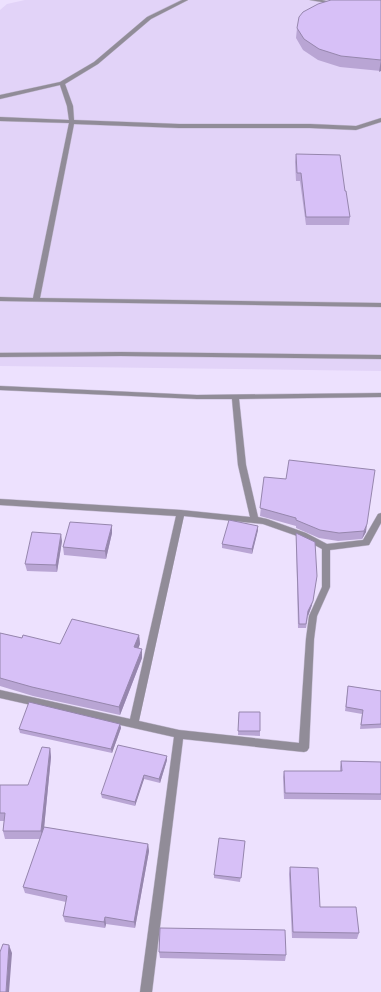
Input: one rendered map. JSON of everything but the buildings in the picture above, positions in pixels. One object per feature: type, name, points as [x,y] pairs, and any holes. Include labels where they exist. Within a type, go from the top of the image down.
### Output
[{"type":"street","points":[[0,97],[62,83],[96,63],[149,18],[186,0]]},
{"type":"street","points":[[312,0],[338,3]]},
{"type":"street","points":[[36,299],[72,122],[70,106],[62,83]]},
{"type":"street","points":[[0,119],[179,126],[310,126],[356,128],[381,120]]},
{"type":"street","points":[[0,299],[381,305]]},
{"type":"street","points":[[0,355],[121,354],[381,357]]},
{"type":"street","points":[[0,388],[197,397],[381,395]]},
{"type":"street","points":[[235,396],[242,465],[255,520]]},
{"type":"street","points":[[0,502],[181,513],[264,521],[303,535],[326,547],[366,543],[381,516]]},
{"type":"street","points":[[134,724],[181,513]]},
{"type":"street","points":[[0,694],[179,734],[304,748],[310,639],[313,616],[326,587],[326,547]]},
{"type":"street","points":[[146,992],[179,734]]},
{"type":"shaded area","points":[[25,0],[381,0],[381,371],[0,366],[0,10],[7,4]]}]
